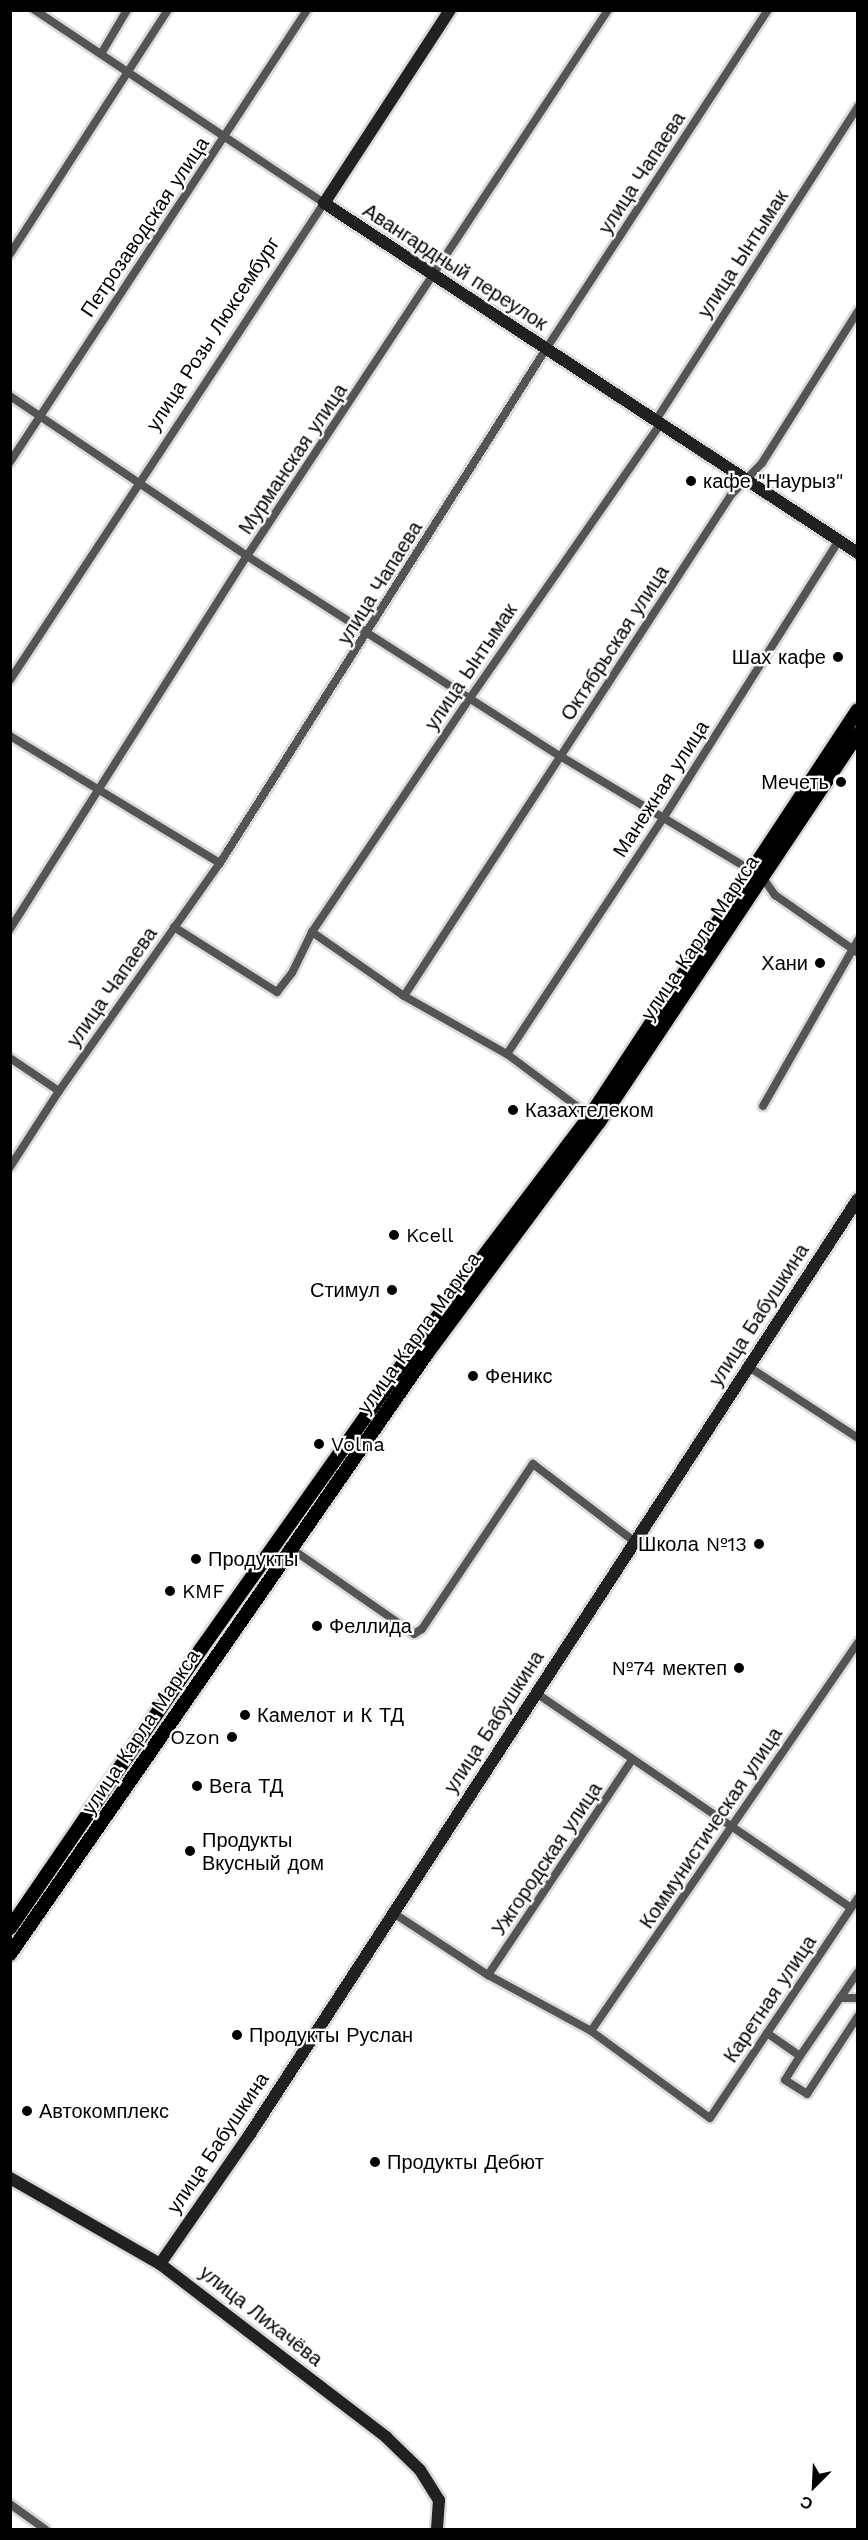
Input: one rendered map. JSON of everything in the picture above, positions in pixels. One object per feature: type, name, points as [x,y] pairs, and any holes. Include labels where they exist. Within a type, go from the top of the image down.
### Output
[{"type":"main road","name":"улица Карла Маркса","points":[[10,1954],[293,1550],[428,1352],[599,1122],[758,874],[858,710]]},
{"type":"main road","name":"улица Карла Маркса","points":[[10,1928],[420,1340],[590,1116],[858,734]]},
{"type":"street","name":"Авангардный переулок","points":[[35,10],[324,203],[858,553]]},
{"type":"street","points":[[101,54],[127,10]]},
{"type":"street","points":[[10,254],[168,10]]},
{"type":"street","name":"Петрозаводская улица","points":[[10,462],[307,10]]},
{"type":"street","name":"улица Розы Люксембург","points":[[10,680],[137,483],[450,10]]},
{"type":"street","name":"Мурманская улица","points":[[10,929],[101,790],[247,556],[436,276],[608,10]]},
{"type":"street","name":"улица Чапаева","points":[[10,1167],[59,1091],[220,863],[369,632],[546,349],[768,10]]},
{"type":"street","name":"улица Ынтымак","points":[[174,927],[277,992],[292,973],[312,932],[658,422],[858,106]]},
{"type":"street","name":"Октябрьская улица","points":[[404,996],[731,495],[762,463],[858,311]]},
{"type":"street","points":[[10,396],[247,556],[560,756],[758,874],[775,895],[855,951]]},
{"type":"street","name":"Манежная улица","points":[[507,1054],[664,817],[839,540]]},
{"type":"street","points":[[10,735],[220,863]]},
{"type":"street","points":[[312,932],[404,996],[507,1054],[590,1116]]},
{"type":"street","points":[[764,1106],[855,951],[858,940]]},
{"type":"street","points":[[10,1058],[59,1091]]},
{"type":"street","name":"улица Бабушкина","points":[[160,2264],[250,2134],[392,1912],[858,1199]]},
{"type":"street","points":[[749,1368],[858,1438]]},
{"type":"street","points":[[279,1540],[366,1602],[419,1633],[533,1464],[635,1542]]},
{"type":"street","name":"Коммунистическая улица","points":[[591,2031],[858,1642]]},
{"type":"street","points":[[536,1693],[850,1907]]},
{"type":"street","name":"Ужгородская улица","points":[[488,1975],[632,1760]]},
{"type":"street","name":"Каретная улица","points":[[591,2031],[710,2118],[858,1898]]},
{"type":"street","points":[[392,1912],[488,1975],[591,2031]]},
{"type":"street","points":[[858,1972],[785,2080],[807,2094],[858,2016]]},
{"type":"street","points":[[840,1998],[858,1998]]},
{"type":"street","points":[[767,2033],[800,2056]]},
{"type":"street","name":"улица Лихачёва","points":[[10,2178],[160,2264],[393,2444],[420,2470],[439,2500],[437,2529]]},
{"type":"street","points":[[10,2504],[45,2529]]},
{"type":"place","name":"кафе \"Наурыз\"","points":[[691,481]]},
{"type":"place","name":"Шах кафе","points":[[838,657]]},
{"type":"place","name":"Мечеть","points":[[841,782]]},
{"type":"place","name":"Хани","points":[[820,963]]},
{"type":"place","name":"Казахтелеком","points":[[513,1110]]},
{"type":"place","name":"Kcell","points":[[394,1235]]},
{"type":"place","name":"Стимул","points":[[392,1290]]},
{"type":"place","name":"Феникс","points":[[473,1376]]},
{"type":"place","name":"Volna","points":[[319,1444]]},
{"type":"place","name":"Школа №13","points":[[759,1544]]},
{"type":"place","name":"Продукты","points":[[196,1559]]},
{"type":"place","name":"KMF","points":[[170,1591]]},
{"type":"place","name":"Феллида","points":[[317,1626]]},
{"type":"place","name":"№74 мектеп","points":[[739,1668]]},
{"type":"place","name":"Камелот и К ТД","points":[[245,1715]]},
{"type":"place","name":"Ozon","points":[[232,1737]]},
{"type":"place","name":"Вега ТД","points":[[197,1786]]},
{"type":"place","name":"Продукты Вкусный дом","points":[[190,1851]]},
{"type":"place","name":"Продукты Руслан","points":[[237,2035]]},
{"type":"place","name":"Автокомплекс","points":[[27,2111]]},
{"type":"place","name":"Продукты Дебют","points":[[375,2162]]}]
